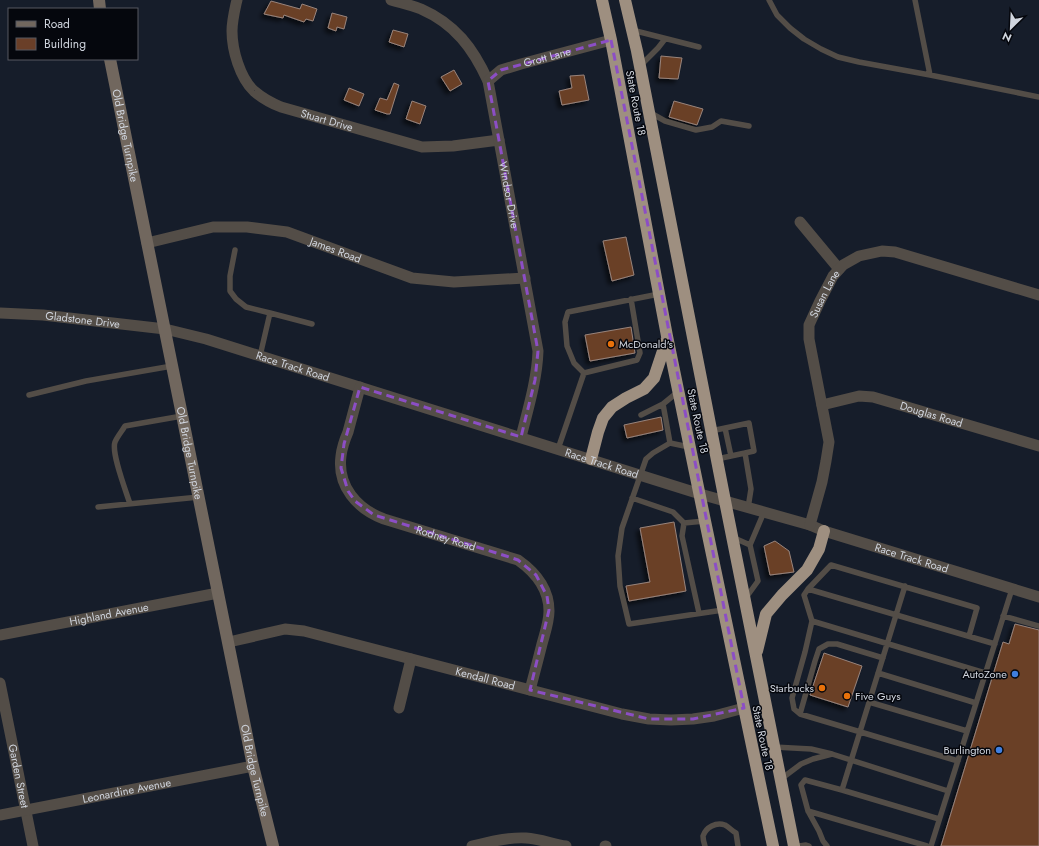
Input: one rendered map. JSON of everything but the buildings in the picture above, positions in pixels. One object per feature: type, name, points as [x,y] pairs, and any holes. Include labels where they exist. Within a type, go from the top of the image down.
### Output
[{"type":"highway","name":"State Route 18","points":[[602,0],[611,40],[659,294],[771,845]]},
{"type":"highway","name":"State Route 18","points":[[625,0],[640,66],[794,846]]},
{"type":"highway","points":[[591,459],[603,418],[612,407],[644,389],[654,378],[668,336]]},
{"type":"highway","points":[[756,654],[766,614],[782,595],[807,570],[819,549],[824,531]]},
{"type":"street","name":"Stuart Drive","points":[[237,0],[232,30],[233,49],[245,79],[253,90],[266,100],[281,107],[422,147],[499,140]]},
{"type":"street","name":"Windsor Drive","points":[[391,0],[421,9],[437,17],[452,28],[461,36],[476,56],[488,81],[538,351],[538,365],[521,437]]},
{"type":"street","name":"Grott Lane","points":[[488,81],[501,70],[611,40]]},
{"type":"street","name":"Old Bridge Turnpike","points":[[110,60],[253,766],[273,846]]},
{"type":"street","points":[[800,222],[839,269]]},
{"type":"street","name":"James Road","points":[[148,243],[214,227],[247,227],[287,232],[412,278],[454,282],[525,278]]},
{"type":"street","name":"Susan Lane","points":[[810,525],[822,482],[828,442],[809,339],[810,325],[820,301],[833,276],[839,269],[859,256],[882,250],[896,252],[1039,295]]},
{"type":"street","name":"Gladstone Drive","points":[[0,313],[43,315],[165,329]]},
{"type":"street","name":"Race Track Road","points":[[165,329],[206,339],[700,494],[810,525],[824,531],[1039,597]]},
{"type":"street","name":"Rodney Road","points":[[360,387],[341,456],[343,480],[355,501],[374,515],[518,560],[528,566],[543,585],[547,596],[549,610],[547,626],[530,690]]},
{"type":"street","name":"Douglas Road","points":[[822,405],[859,396],[873,397],[1039,446]]},
{"type":"street","name":"Highland Avenue","points":[[0,635],[218,593]]},
{"type":"street","name":"Kendall Road","points":[[229,642],[285,629],[304,631],[622,714],[649,719],[693,719],[714,716],[744,708]]},
{"type":"street","points":[[399,708],[411,658]]},
{"type":"street","name":"Garden Street","points":[[0,683],[33,846]]},
{"type":"street","name":"Leonardine Avenue","points":[[0,815],[253,766]]},
{"type":"street","points":[[472,846],[509,838],[526,842],[540,840],[566,846]]},
{"type":"lane","points":[[769,0],[777,14],[790,28],[804,39],[838,57],[1039,97]]},
{"type":"lane","points":[[915,0],[930,75]]},
{"type":"lane","points":[[632,30],[699,47]]},
{"type":"lane","points":[[640,66],[665,39]]},
{"type":"lane","points":[[649,112],[666,121],[696,130],[712,127],[721,121],[749,126]]},
{"type":"lane","points":[[234,250],[230,276],[230,291],[236,299],[246,307],[312,324]]},
{"type":"lane","points":[[584,372],[574,363],[567,346],[565,322],[568,312],[659,294]]},
{"type":"lane","points":[[584,372],[637,360],[640,353],[631,299]]},
{"type":"lane","points":[[260,356],[270,313]]},
{"type":"lane","points":[[29,396],[86,381],[172,366]]},
{"type":"lane","points":[[558,449],[584,372]]},
{"type":"lane","points":[[641,415],[663,404],[679,391]]},
{"type":"lane","points":[[663,404],[670,444]]},
{"type":"lane","points":[[130,504],[114,452],[115,442],[125,426],[182,416]]},
{"type":"lane","points":[[711,431],[749,423],[754,451],[717,459]]},
{"type":"lane","points":[[725,428],[731,456]]},
{"type":"lane","points":[[690,447],[670,444],[653,453],[646,459],[622,528],[618,556],[620,586],[629,624],[724,610]]},
{"type":"lane","points":[[745,453],[751,489],[748,508]]},
{"type":"lane","points":[[98,507],[199,497]]},
{"type":"lane","points":[[632,498],[673,512],[684,523]]},
{"type":"lane","points":[[745,599],[758,581],[750,545],[764,512]]},
{"type":"lane","points":[[684,523],[705,521]]},
{"type":"lane","points":[[684,523],[682,536],[699,613]]},
{"type":"lane","points":[[732,537],[750,545]]},
{"type":"lane","points":[[958,761],[800,714],[794,709],[792,698],[812,621],[804,595],[831,564],[977,608],[969,636]]},
{"type":"lane","points":[[842,790],[905,586]]},
{"type":"lane","points":[[808,589],[995,644]]},
{"type":"lane","points":[[931,846],[1012,589]]},
{"type":"lane","points":[[1003,616],[1039,626]]},
{"type":"lane","points":[[812,621],[986,673]]},
{"type":"lane","points":[[800,714],[814,661],[819,648],[828,644],[837,644],[883,658]]},
{"type":"lane","points":[[878,673],[976,703]]},
{"type":"lane","points":[[869,702],[967,731]]},
{"type":"lane","points":[[774,746],[811,749],[832,754],[948,791]]},
{"type":"lane","points":[[780,779],[801,764],[832,754]]},
{"type":"lane","points":[[827,846],[808,811],[802,785],[805,780],[939,819]]},
{"type":"lane","points":[[808,811],[927,846]]},
{"type":"lane","points":[[704,846],[703,837],[707,829],[719,824],[726,826],[736,833],[738,846]]},
{"type":"lane","points":[[799,846],[809,846]]},
{"type":"highlighted area","points":[[611,40],[744,708],[693,719],[649,719],[530,690],[549,610],[547,596],[536,575],[518,560],[374,515],[355,501],[348,491],[341,468],[344,444],[360,387],[521,437],[535,380],[538,351],[488,81],[501,70]]},
{"type":"place","name":"McDonald's","points":[[611,344]]},
{"type":"place","name":"AutoZone","points":[[1015,674]]},
{"type":"place","name":"Starbucks","points":[[822,688]]},
{"type":"place","name":"Five Guys","points":[[847,696]]},
{"type":"place","name":"Burlington","points":[[999,750]]}]
